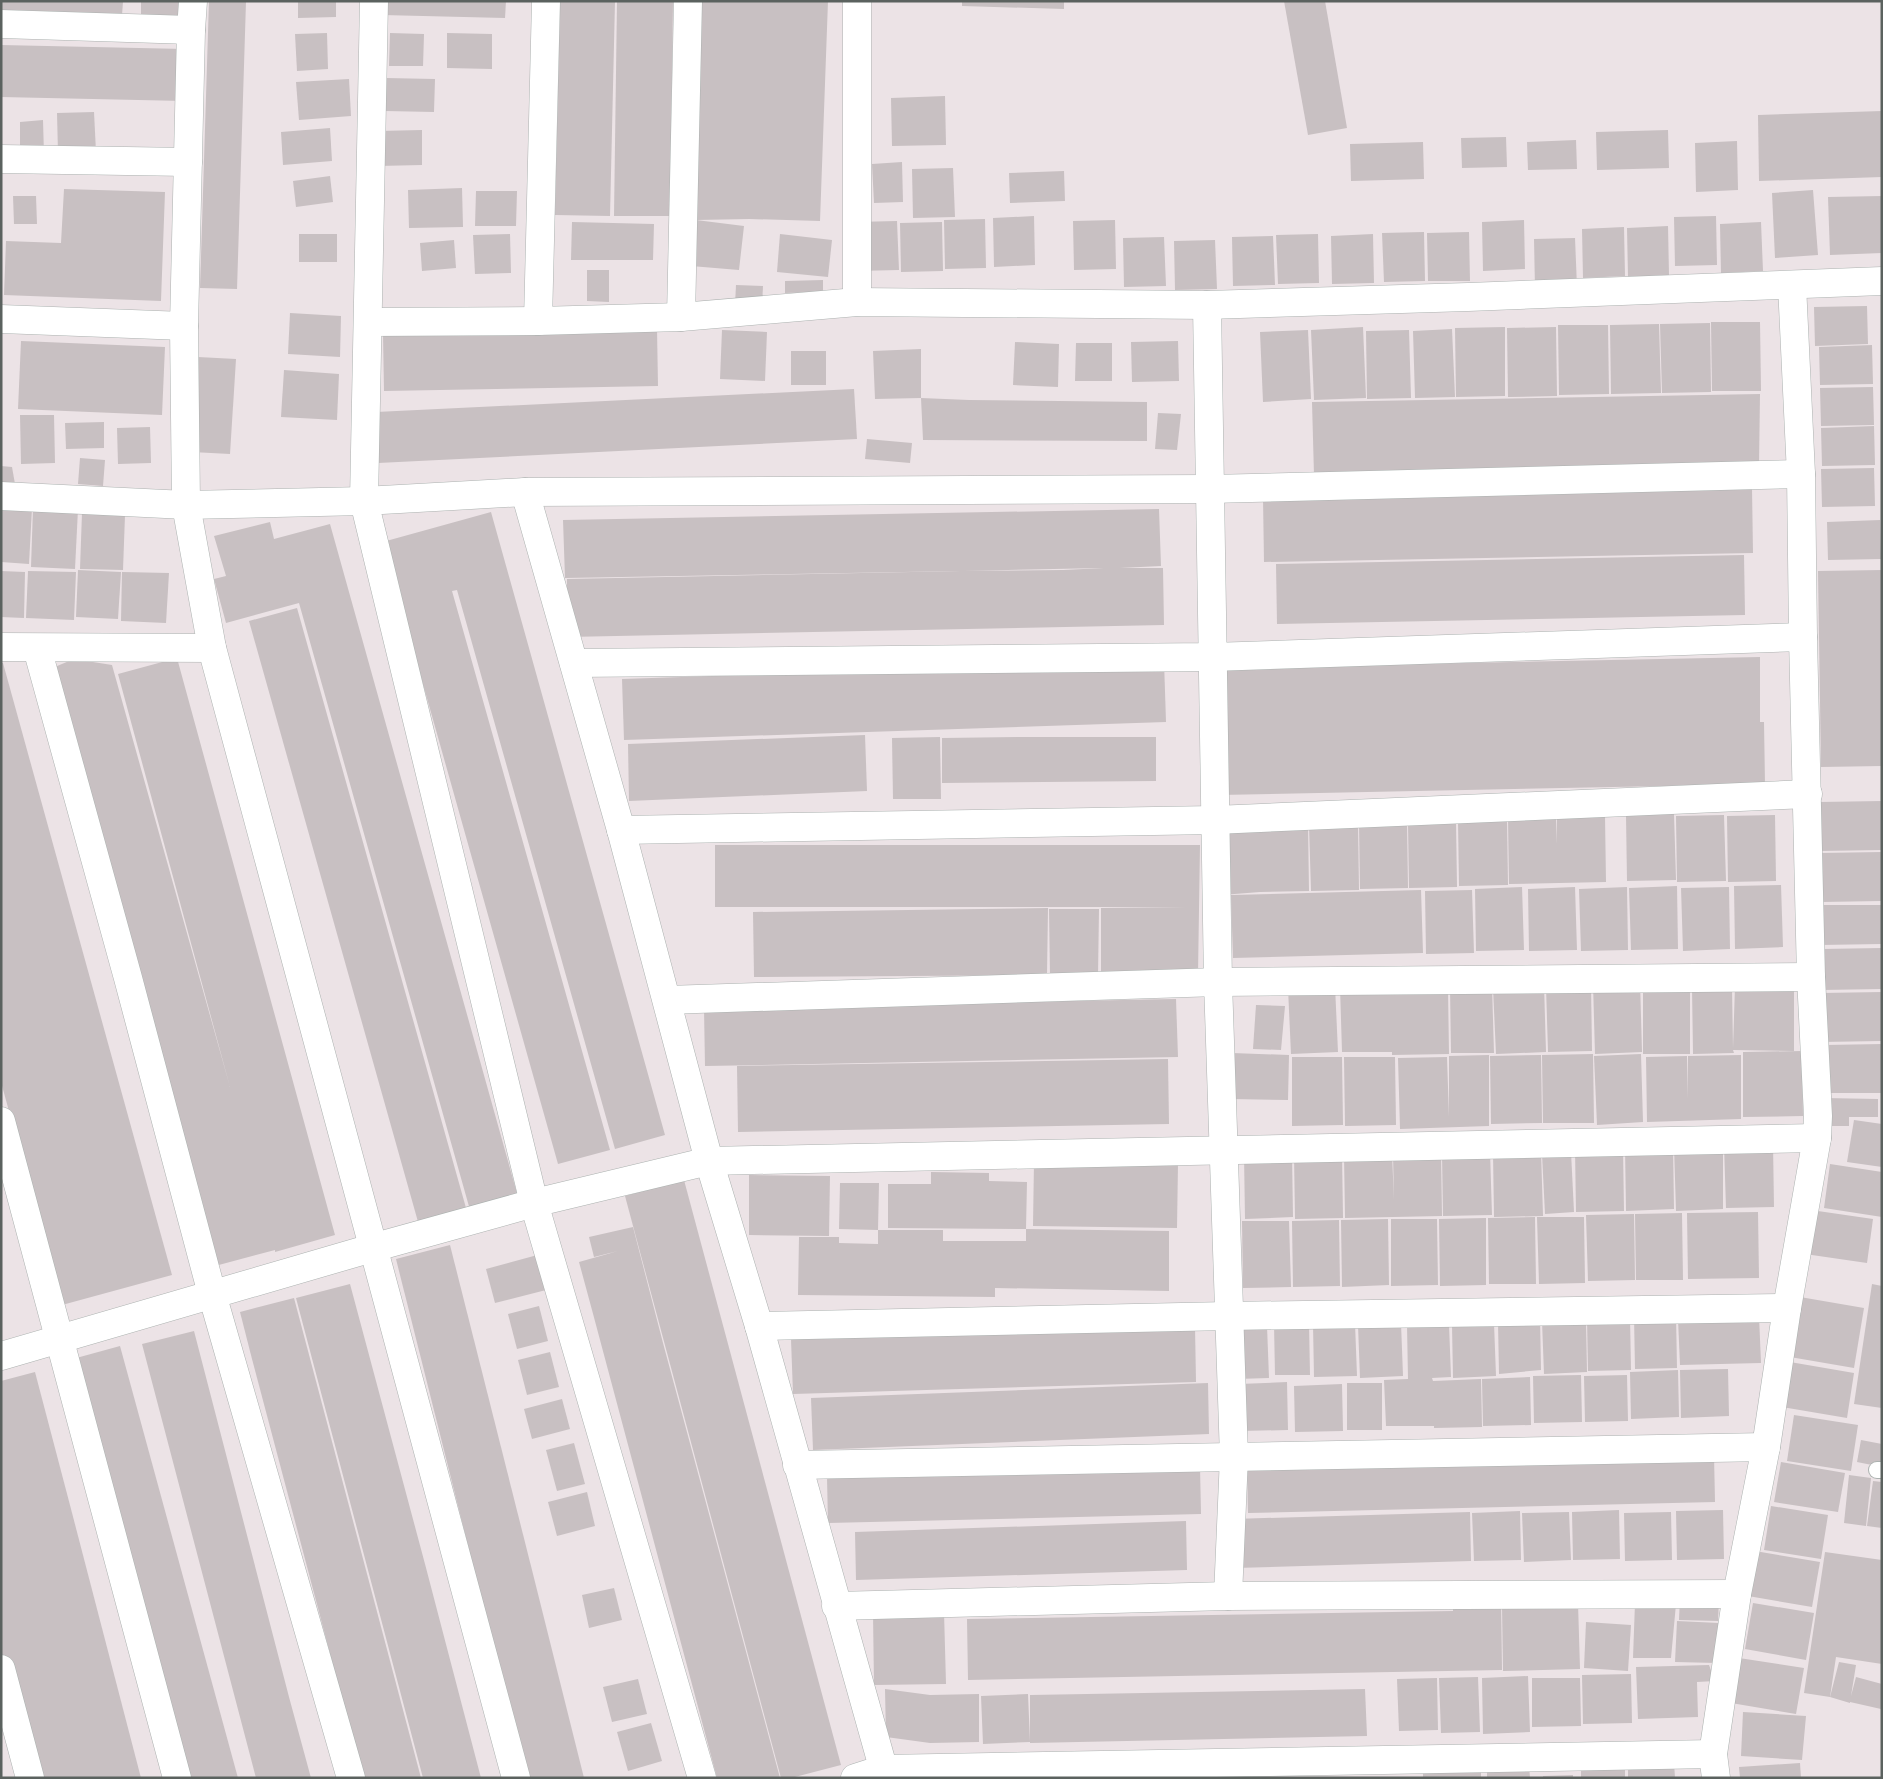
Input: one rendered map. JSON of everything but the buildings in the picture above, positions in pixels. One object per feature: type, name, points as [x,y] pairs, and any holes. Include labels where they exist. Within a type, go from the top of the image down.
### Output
[{"type":"street","points":[[193,1],[184,326],[186,505],[212,648],[516,1778]]},
{"type":"street","points":[[374,1],[364,501],[534,1203],[702,1778]]},
{"type":"street","points":[[538,321],[546,1]]},
{"type":"street","points":[[681,317],[688,1]]},
{"type":"street","points":[[856,1],[857,302]]},
{"type":"street","points":[[1,24],[191,30]]},
{"type":"street","points":[[1,160],[188,162]]},
{"type":"street","points":[[369,322],[538,321],[681,317],[857,302],[1207,305],[1792,286],[1882,281]]},
{"type":"street","points":[[855,1778],[884,1774],[1715,1766],[1737,1594],[1766,1448],[1787,1308],[1817,1138],[1818,1116],[1811,978],[1803,637],[1802,474],[1792,286]]},
{"type":"street","points":[[1207,305],[1218,982],[1234,1457],[1228,1596]]},
{"type":"street","points":[[1,318],[184,326]]},
{"type":"street","points":[[1,496],[186,505],[364,501],[526,492],[1210,489],[1802,474]]},
{"type":"street","points":[[526,492],[621,830],[709,1161],[759,1326],[884,1774]]},
{"type":"street","points":[[574,663],[1212,657],[1803,637]]},
{"type":"street","points":[[1,647],[212,648]]},
{"type":"street","points":[[37,648],[126,968],[212,1294],[351,1778]]},
{"type":"street","points":[[621,830],[1215,820],[1808,794]]},
{"type":"street","points":[[667,1000],[1218,982],[1811,978]]},
{"type":"street","points":[[1,1121],[177,1778]]},
{"type":"street","points":[[1,1356],[534,1203],[709,1161],[1817,1138]]},
{"type":"street","points":[[759,1326],[1228,1316],[1787,1308]]},
{"type":"street","points":[[797,1465],[1766,1448]]},
{"type":"street","points":[[836,1606],[1228,1596],[1737,1594]]},
{"type":"street","points":[[1,1669],[30,1778]]}]
